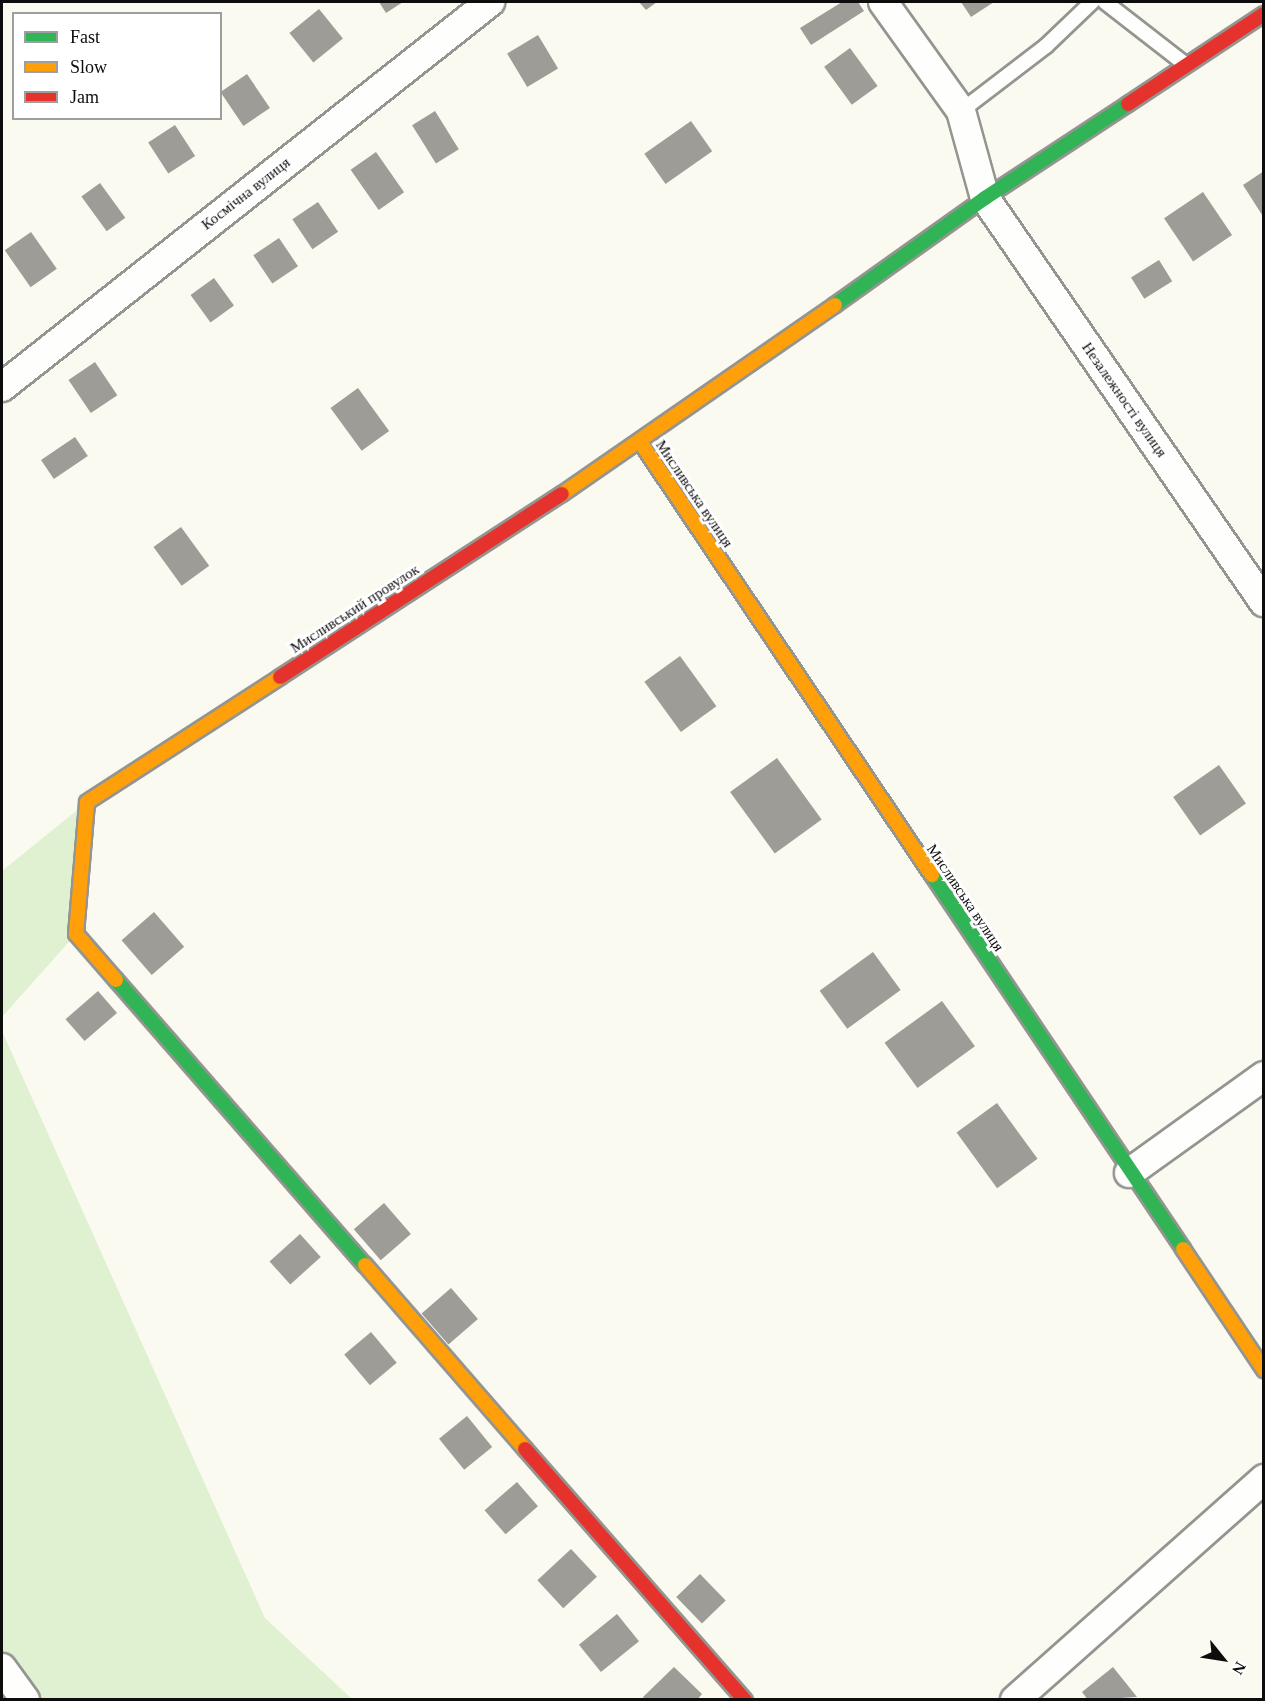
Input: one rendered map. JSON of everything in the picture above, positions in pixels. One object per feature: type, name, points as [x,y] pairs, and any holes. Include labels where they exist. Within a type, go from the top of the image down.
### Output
[{"type":"street","name":"Космічна вулиця","points":[[2,387],[490,2]]},
{"type":"street","points":[[883,2],[961,111]]},
{"type":"street","name":"Мисливський провулок","points":[[745,1700],[76,934],[87,802],[640,443],[985,198],[1263,14]]},
{"type":"street","name":"Незалежності вулиця","points":[[961,111],[985,198],[1263,602]]},
{"type":"street","name":"Мисливська вулиця","points":[[640,443],[1263,1370]]},
{"type":"street","points":[[1129,1173],[1263,1076]]},
{"type":"street","points":[[1015,1700],[1260,1488]]},
{"type":"street","points":[[2,1668],[25,1700]]},
{"type":"lane","points":[[961,111],[1046,46],[1092,2]]},
{"type":"lane","points":[[1105,2],[1185,64]]},
{"type":"green space","points":[[87,802],[76,934],[2,1017],[2,871]]},
{"type":"green space","points":[[2,1031],[265,1618],[352,1699],[25,1699],[2,1668]]},
{"type":"building","points":[[379,2],[403,2],[386,13]]},
{"type":"building","points":[[639,2],[657,2],[646,10]]},
{"type":"building","points":[[842,2],[858,2],[864,11],[811,45],[800,28]]},
{"type":"building","points":[[961,2],[994,2],[971,17]]},
{"type":"building","points":[[319,9],[343,39],[313,62],[289,33]]},
{"type":"building","points":[[538,35],[558,68],[527,87],[507,54]]},
{"type":"building","points":[[850,48],[878,86],[852,105],[824,67]]},
{"type":"building","points":[[247,74],[270,108],[243,126],[222,91]]},
{"type":"building","points":[[435,111],[459,149],[436,163],[412,125]]},
{"type":"building","points":[[691,121],[712,151],[666,184],[644,154]]},
{"type":"building","points":[[175,125],[195,156],[168,173],[148,142]]},
{"type":"building","points":[[376,152],[404,192],[379,210],[351,170]]},
{"type":"building","points":[[1264,171],[1264,218],[1243,185]]},
{"type":"building","points":[[100,183],[125,218],[107,231],[81,197]]},
{"type":"building","points":[[1203,192],[1232,235],[1193,261],[1164,218]]},
{"type":"building","points":[[318,202],[338,232],[312,249],[292,219]]},
{"type":"building","points":[[31,232],[57,269],[31,287],[5,250]]},
{"type":"building","points":[[279,238],[298,266],[272,284],[253,255]]},
{"type":"building","points":[[1159,260],[1172,281],[1144,299],[1131,277]]},
{"type":"building","points":[[214,278],[234,306],[211,323],[191,295]]},
{"type":"building","points":[[95,362],[117,395],[91,413],[68,380]]},
{"type":"building","points":[[358,388],[389,431],[362,451],[330,408]]},
{"type":"building","points":[[75,437],[88,456],[54,479],[41,460]]},
{"type":"building","points":[[181,527],[209,566],[182,586],[153,547]]},
{"type":"building","points":[[680,656],[716,706],[681,732],[644,682]]},
{"type":"building","points":[[777,758],[822,819],[775,854],[730,792]]},
{"type":"building","points":[[1219,765],[1246,804],[1200,836],[1173,797]]},
{"type":"building","points":[[154,912],[184,947],[152,975],[122,940]]},
{"type":"building","points":[[873,952],[901,990],[847,1029],[820,991]]},
{"type":"building","points":[[98,991],[117,1013],[85,1041],[66,1019]]},
{"type":"building","points":[[942,1001],[975,1046],[917,1088],[885,1043]]},
{"type":"building","points":[[997,1103],[1038,1159],[997,1188],[957,1132]]},
{"type":"building","points":[[384,1203],[411,1234],[381,1260],[354,1229]]},
{"type":"building","points":[[300,1234],[321,1257],[290,1284],[270,1261]]},
{"type":"building","points":[[451,1288],[478,1319],[448,1345],[422,1314]]},
{"type":"building","points":[[371,1332],[397,1363],[370,1385],[344,1354]]},
{"type":"building","points":[[467,1416],[492,1447],[464,1470],[439,1439]]},
{"type":"building","points":[[517,1482],[538,1506],[506,1534],[485,1510]]},
{"type":"building","points":[[571,1549],[597,1577],[563,1608],[537,1580]]},
{"type":"building","points":[[700,1574],[726,1601],[702,1624],[676,1597]]},
{"type":"building","points":[[617,1614],[639,1641],[601,1672],[579,1645]]},
{"type":"building","points":[[674,1667],[702,1694],[697,1700],[645,1700],[643,1697]]},
{"type":"building","points":[[1113,1667],[1137,1697],[1088,1700],[1082,1692]]},
{"type":"traffic: fast","points":[[835,305],[985,198],[1128,104]]},
{"type":"traffic: fast","points":[[932,875],[1183,1249]]},
{"type":"traffic: fast","points":[[116,980],[365,1265]]},
{"type":"traffic: slow","points":[[562,494],[835,305]]},
{"type":"traffic: slow","points":[[641,443],[932,875]]},
{"type":"traffic: slow","points":[[116,980],[76,934],[87,802],[280,677]]},
{"type":"traffic: slow","points":[[1183,1249],[1264,1370]]},
{"type":"traffic: slow","points":[[365,1265],[525,1449]]},
{"type":"traffic: jam","points":[[1128,104],[1264,14]]},
{"type":"traffic: jam","points":[[280,677],[562,494]]},
{"type":"traffic: jam","points":[[525,1449],[745,1700]]}]
